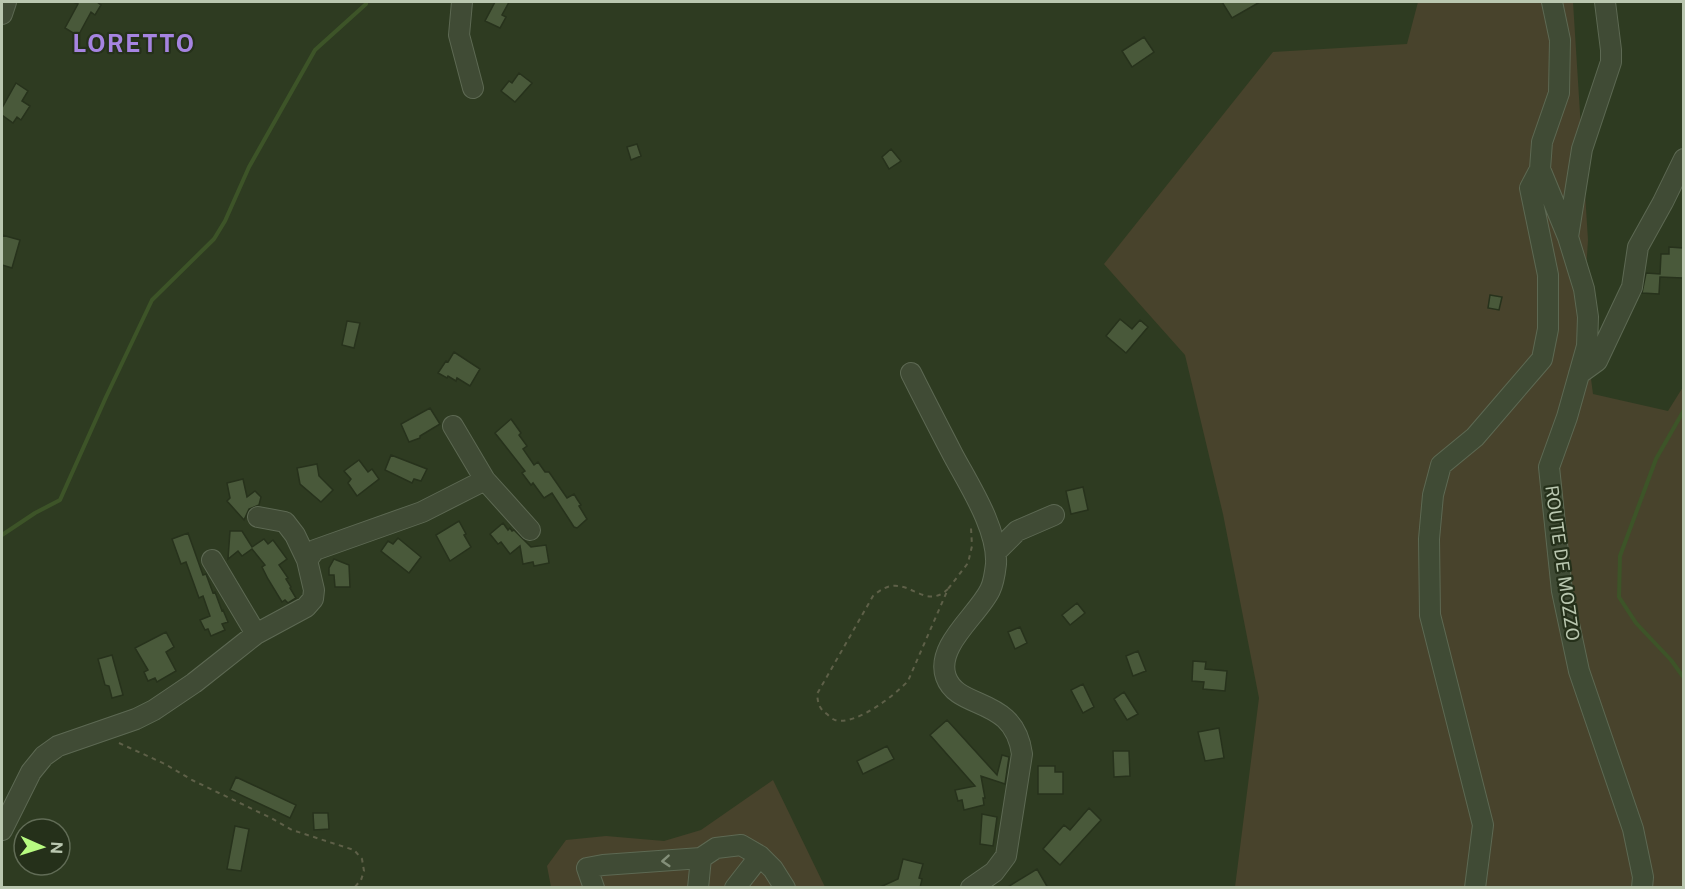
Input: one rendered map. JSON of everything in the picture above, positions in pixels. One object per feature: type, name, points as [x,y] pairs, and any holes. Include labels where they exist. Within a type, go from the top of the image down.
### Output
[{"type":"street","points":[[2,14],[6,2]]},
{"type":"street","points":[[462,2],[459,35],[473,88]]},
{"type":"street","points":[[1475,888],[1483,825],[1431,615],[1429,539],[1433,495],[1441,465],[1475,437],[1542,359],[1548,328],[1548,274],[1530,188],[1540,170],[1542,142],[1559,93],[1560,40],[1552,2]]},
{"type":"street","points":[[1568,237],[1582,149],[1611,62],[1605,2]]},
{"type":"street","points":[[1579,374],[1597,361],[1632,286],[1638,247],[1683,159]]},
{"type":"street","name":"ROUTE DE MOZZO","points":[[1540,170],[1568,237],[1584,289],[1588,316],[1587,346],[1549,467],[1562,591],[1579,671],[1633,829],[1643,877],[1642,888]]},
{"type":"street","points":[[911,374],[978,501],[996,552],[996,565],[990,590],[948,650],[946,679],[952,687],[965,696],[1001,714],[1013,725],[1020,740],[1022,754],[1006,856],[994,872],[971,888]]},
{"type":"street","points":[[453,426],[485,480],[530,530]]},
{"type":"street","points":[[307,560],[315,550],[422,512],[485,480]]},
{"type":"street","points":[[996,552],[1017,531],[1054,514]]},
{"type":"street","points":[[2,830],[31,772],[44,756],[58,746],[154,710],[194,683],[256,634],[306,607],[313,599],[314,590],[307,560],[296,536],[285,522],[258,517]]},
{"type":"street","points":[[212,560],[256,634]]},
{"type":"street","points":[[594,888],[586,868],[700,858],[716,848],[741,845],[760,856],[773,869],[785,888]]},
{"type":"street","points":[[735,888],[760,856]]},
{"type":"street","points":[[698,888],[700,858]]},
{"type":"path","points":[[948,590],[908,681],[897,693],[865,713],[846,720],[834,720],[821,711],[817,694],[873,596],[881,589],[891,585],[902,586],[930,598],[940,597],[968,563],[972,546],[971,522]]},
{"type":"path","points":[[96,733],[292,830],[354,850],[362,859],[364,871],[361,880],[354,888]]},
{"type":"shaded area","points":[[1418,2],[1573,2],[1588,240],[1583,318],[1593,394],[1668,411],[1683,387],[1683,887],[1235,887],[1259,698],[1223,514],[1185,355],[1104,264],[1273,52],[1407,44]]},
{"type":"shaded area","points":[[773,780],[825,887],[551,887],[547,866],[566,840],[606,836],[664,841],[701,830]]},
{"type":"building","points":[[73,2],[97,2],[101,5],[95,15],[91,12],[78,36],[65,28],[78,4]]},
{"type":"building","points":[[495,2],[509,2],[502,15],[506,17],[500,28],[485,21]]},
{"type":"building","points":[[1222,2],[1260,2],[1232,18]]},
{"type":"building","points":[[1144,37],[1154,52],[1132,67],[1122,51]]},
{"type":"building","points":[[519,73],[532,83],[515,102],[501,91],[509,81],[512,83]]},
{"type":"building","points":[[16,83],[28,91],[22,101],[30,106],[21,120],[17,117],[13,123],[2,115],[2,108]]},
{"type":"building","points":[[637,144],[641,156],[631,160],[627,147]]},
{"type":"building","points":[[891,149],[901,161],[889,169],[882,157]]},
{"type":"building","points":[[2,235],[20,240],[12,268],[2,265]]},
{"type":"building","points":[[1669,247],[1683,248],[1683,278],[1660,277],[1659,294],[1642,293],[1646,273],[1660,274],[1661,254],[1669,254]]},
{"type":"building","points":[[1490,295],[1502,297],[1499,310],[1488,308]]},
{"type":"building","points":[[1120,319],[1132,329],[1140,320],[1148,327],[1126,353],[1106,336]]},
{"type":"building","points":[[347,321],[360,323],[354,348],[342,345]]},
{"type":"building","points":[[454,352],[480,369],[470,386],[457,378],[456,381],[438,373]]},
{"type":"building","points":[[430,408],[440,424],[420,438],[409,442],[401,424]]},
{"type":"building","points":[[511,419],[527,446],[523,449],[534,465],[538,462],[545,472],[549,472],[567,498],[574,494],[581,505],[579,506],[587,519],[577,528],[574,527],[552,493],[544,498],[533,483],[531,485],[522,473],[525,471],[495,433]]},
{"type":"building","points":[[391,455],[427,469],[421,481],[414,479],[412,483],[385,470]]},
{"type":"building","points":[[359,460],[368,472],[372,469],[379,479],[357,496],[348,483],[351,479],[344,471]]},
{"type":"building","points":[[317,464],[319,476],[333,490],[321,502],[300,484],[297,468]]},
{"type":"building","points":[[243,479],[247,497],[255,491],[261,497],[259,505],[249,509],[244,520],[227,501],[230,498],[227,483]]},
{"type":"building","points":[[1083,487],[1088,510],[1071,514],[1066,491]]},
{"type":"building","points":[[459,521],[471,547],[450,561],[436,535]]},
{"type":"building","points":[[503,523],[508,530],[510,528],[514,530],[531,547],[546,545],[549,563],[534,566],[533,562],[523,564],[520,546],[510,554],[501,542],[498,544],[490,534]]},
{"type":"building","points":[[230,531],[242,531],[252,547],[264,539],[268,544],[273,540],[287,559],[279,565],[288,578],[286,579],[296,598],[288,603],[285,600],[282,602],[262,567],[265,565],[252,549],[242,556],[238,551],[228,559]]},
{"type":"building","points":[[188,533],[203,575],[206,574],[228,622],[222,624],[225,630],[211,636],[200,620],[210,616],[203,596],[199,598],[186,562],[181,564],[172,539]]},
{"type":"building","points":[[398,538],[421,557],[409,573],[381,551],[388,541],[393,544]]},
{"type":"building","points":[[334,559],[349,565],[350,587],[335,587],[334,575],[329,575],[329,568]]},
{"type":"building","points":[[1077,603],[1085,613],[1070,625],[1062,615]]},
{"type":"building","points":[[1020,627],[1027,643],[1015,649],[1008,632]]},
{"type":"building","points":[[166,632],[174,647],[166,652],[176,671],[157,682],[155,678],[148,681],[144,672],[148,670],[135,648]]},
{"type":"building","points":[[1138,651],[1146,671],[1133,676],[1126,656]]},
{"type":"building","points":[[112,655],[123,695],[112,698],[109,686],[105,685],[98,659]]},
{"type":"building","points":[[1193,661],[1206,662],[1205,669],[1227,671],[1225,691],[1203,689],[1204,682],[1192,681]]},
{"type":"building","points":[[1083,684],[1094,707],[1083,713],[1071,690]]},
{"type":"building","points":[[1124,692],[1138,714],[1127,720],[1114,699]]},
{"type":"building","points":[[947,720],[997,775],[1002,755],[1009,757],[1005,784],[981,776],[984,805],[964,810],[962,800],[958,801],[955,790],[975,786],[930,735]]},
{"type":"building","points":[[1219,728],[1224,758],[1205,761],[1198,732]]},
{"type":"building","points":[[887,746],[894,759],[863,774],[857,761]]},
{"type":"building","points":[[1113,751],[1129,751],[1130,776],[1114,777]]},
{"type":"building","points":[[1038,766],[1055,766],[1055,772],[1063,772],[1063,794],[1038,794]]},
{"type":"building","points":[[236,777],[296,805],[290,818],[230,790]]},
{"type":"building","points":[[1089,808],[1101,820],[1060,865],[1043,849],[1064,825],[1070,830]]},
{"type":"building","points":[[313,813],[328,813],[329,829],[314,830]]},
{"type":"building","points":[[982,814],[997,817],[993,846],[980,844]]},
{"type":"building","points":[[235,826],[249,829],[241,871],[227,869]]},
{"type":"building","points":[[903,859],[923,864],[919,878],[922,879],[920,888],[878,888],[898,879]]},
{"type":"building","points":[[1037,869],[1048,888],[1006,888]]},
{"type":"waterway","points":[[2,535],[60,500],[152,300],[214,239],[225,221],[249,167],[315,50],[366,2]]},
{"type":"waterway","points":[[1684,410],[1656,459],[1620,556],[1619,597],[1636,623],[1671,660],[1684,678]]},
{"type":"district","name":"LORETTO","points":[[134,44]]}]
